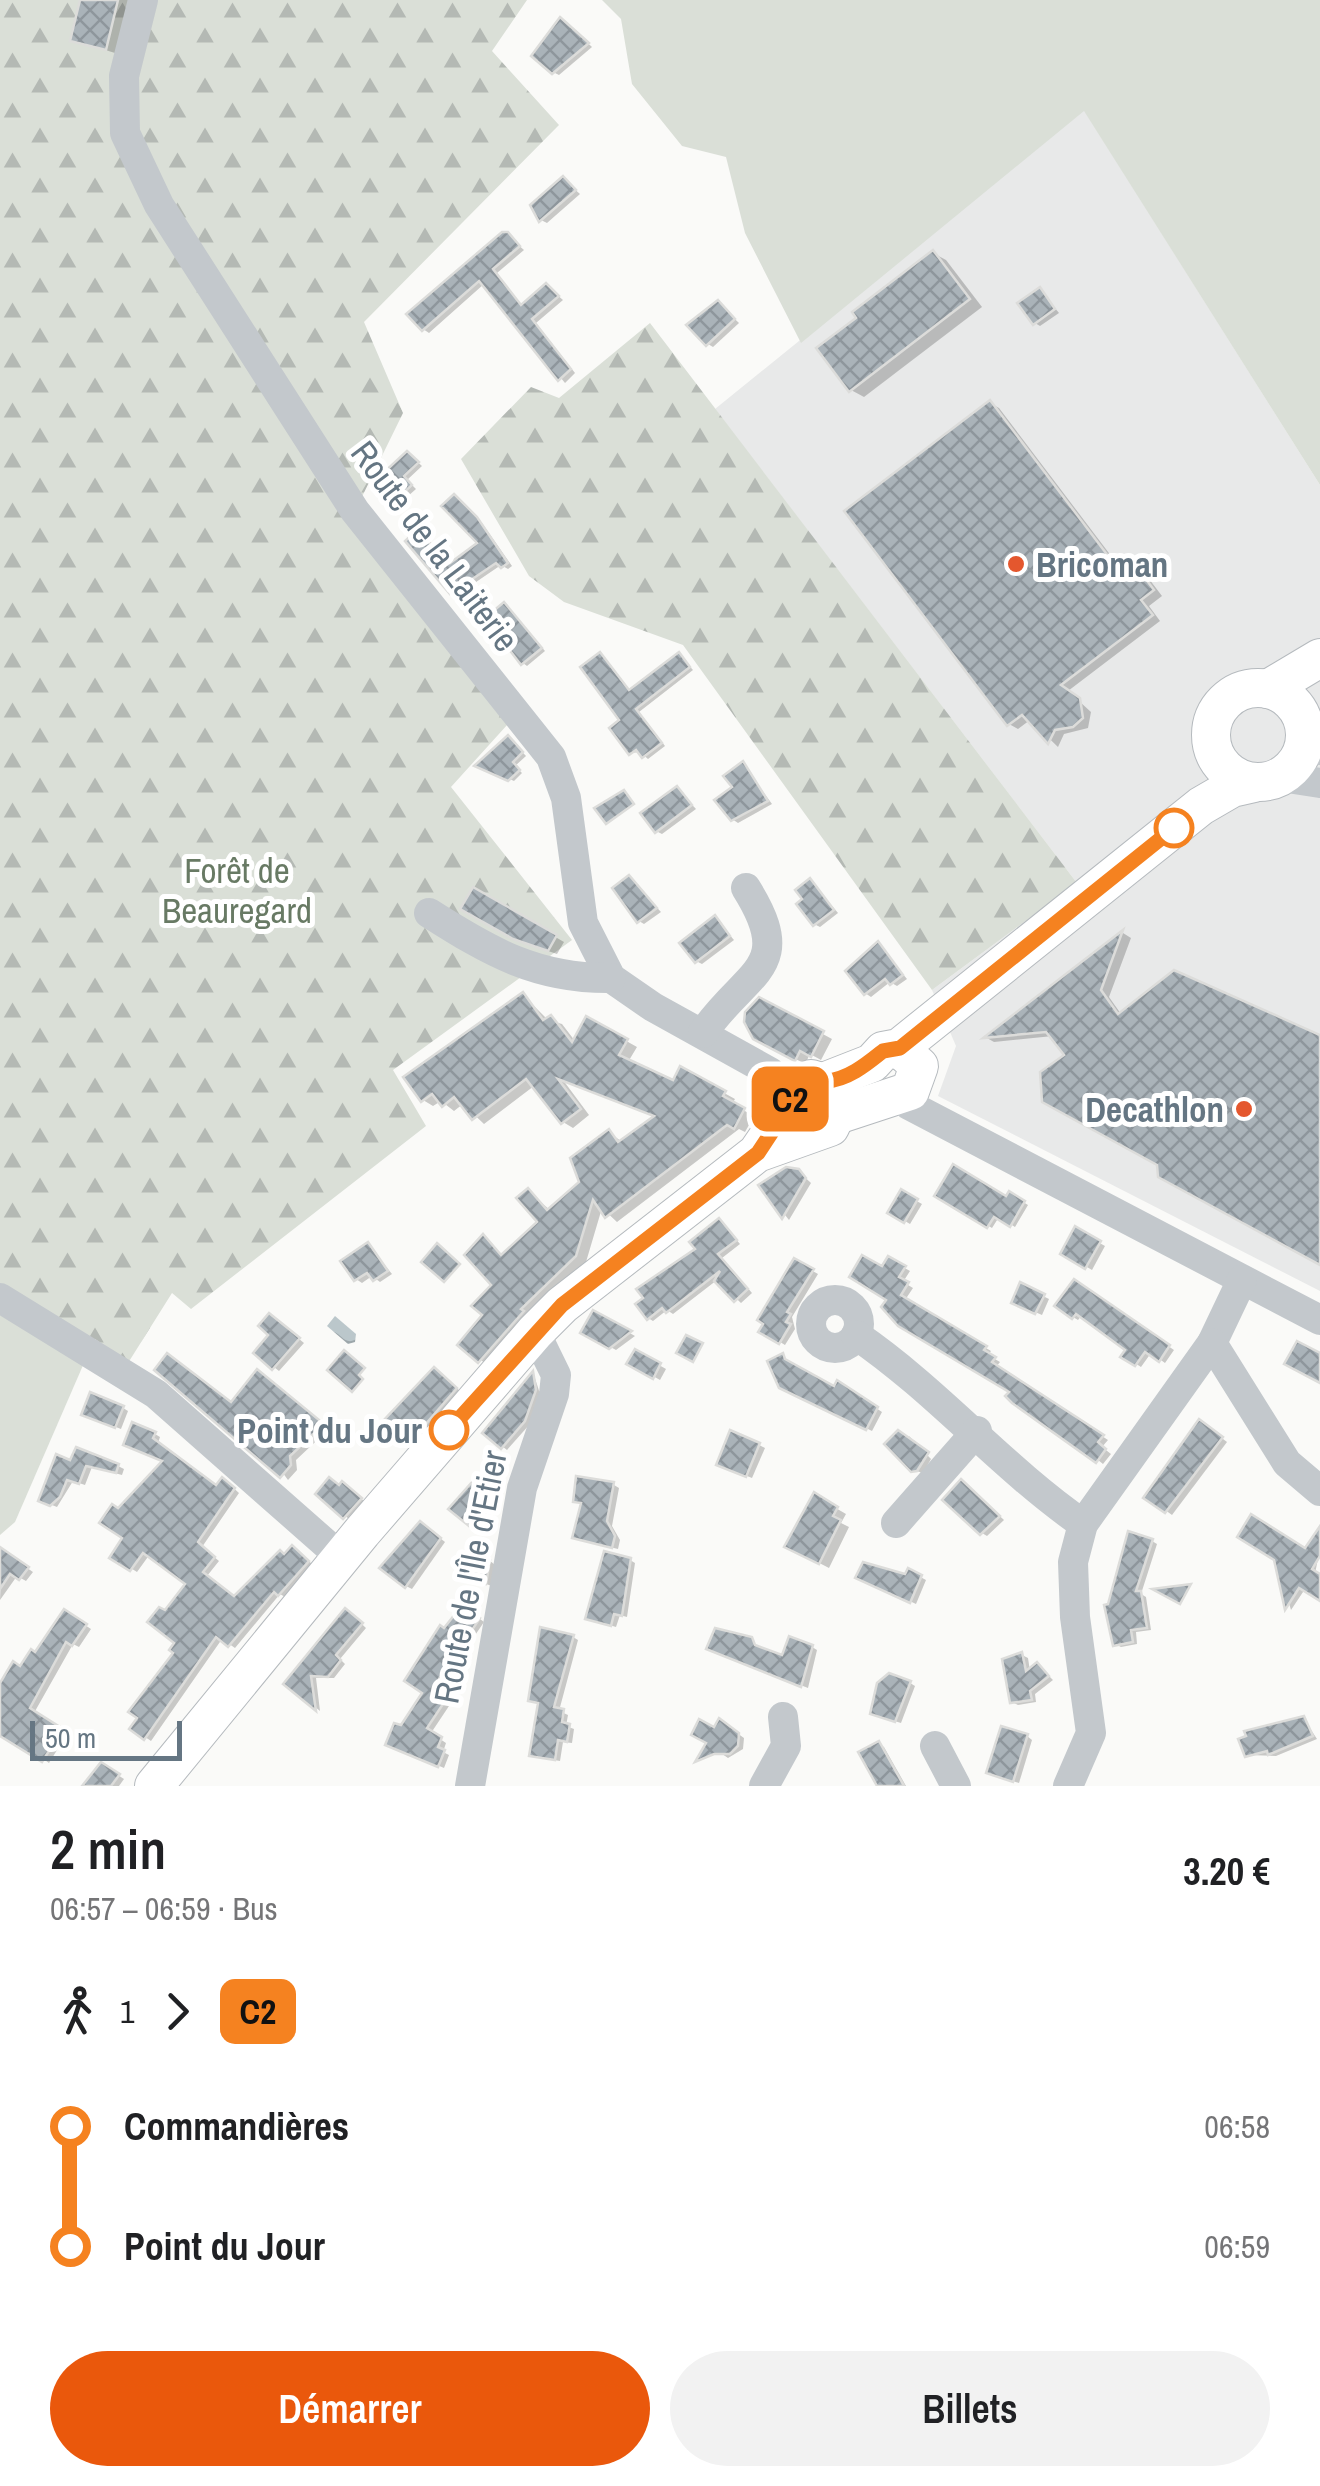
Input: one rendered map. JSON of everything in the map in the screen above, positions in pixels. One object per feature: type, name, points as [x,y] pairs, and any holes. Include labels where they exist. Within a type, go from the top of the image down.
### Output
[{"type":"main road","points":[[1102,882],[1185,788],[1212,744],[1219,709],[1234,693],[1268,689],[1320,658]]},
{"type":"main road","points":[[154,1786],[342,1558],[562,1305],[758,1153],[806,1097],[905,1080],[961,1001],[1102,882],[1200,806],[1232,788],[1268,780],[1304,750],[1312,724],[1296,706],[1268,689]]},
{"type":"main road","points":[[1212,744],[1220,763],[1235,777],[1268,780]]},
{"type":"street","name":"Route de la Laiterie","points":[[143,0],[124,76],[125,132],[159,206],[355,511],[551,757],[566,798],[583,922],[611,978],[806,1097]]},
{"type":"street","points":[[1268,780],[1320,783]]},
{"type":"street","points":[[703,1034],[722,1006],[766,961],[770,937],[746,888]]},
{"type":"street","points":[[429,913],[490,952],[566,978],[611,978]]},
{"type":"street","points":[[905,1080],[1242,1280],[1320,1320]]},
{"type":"street","points":[[1068,1786],[1092,1733],[1072,1562],[1083,1524],[1212,1343],[1242,1280]]},
{"type":"street","points":[[0,1298],[143,1384],[342,1558]]},
{"type":"street","name":"Route de l'Île d'Etier","points":[[470,1786],[522,1488],[554,1394],[556,1375],[535,1332]]},
{"type":"street","points":[[856,1335],[909,1371],[1054,1504],[1083,1524]]},
{"type":"street","points":[[1212,1343],[1287,1463],[1320,1491]]},
{"type":"street","points":[[896,1523],[977,1431]]},
{"type":"street","points":[[764,1786],[786,1746],[783,1717]]},
{"type":"street","points":[[935,1746],[956,1786]]},
{"type":"shaded area","points":[[1084,110],[1320,485],[1320,1291],[938,1096],[956,1046],[932,990],[1077,883],[715,409]]},
{"type":"green space","name":"Forêt de Beauregard","points":[[0,0],[527,0],[492,51],[559,125],[364,322],[403,413],[355,511],[517,714],[451,787],[572,940],[393,1070],[426,1126],[191,1309],[172,1293],[128,1363],[95,1339],[84,1363],[0,1315]]},
{"type":"green space","points":[[602,0],[1320,0],[1320,485],[1084,111],[801,343],[745,233],[726,157],[682,146],[632,84],[621,19]]},
{"type":"green space","points":[[650,323],[1077,883],[932,990],[683,645],[564,602],[529,576],[461,459],[531,387],[559,398]]},
{"type":"green space","points":[[0,1315],[84,1363],[15,1522],[0,1535]]},
{"type":"water","points":[[335,1316],[356,1334],[355,1342],[348,1344],[327,1326]]},
{"type":"building","points":[[80,0],[118,0],[106,50],[70,41]]},
{"type":"building","points":[[560,17],[589,43],[552,74],[531,56]]},
{"type":"building","points":[[563,176],[576,190],[539,222],[530,205]]},
{"type":"building","points":[[502,232],[508,232],[520,246],[493,269],[521,305],[546,283],[559,296],[532,319],[571,369],[558,381],[479,281],[422,331],[406,314]]},
{"type":"building","points":[[933,250],[970,299],[849,392],[816,348],[856,318],[852,312]]},
{"type":"building","points":[[1040,287],[1055,309],[1033,325],[1017,303]]},
{"type":"building","points":[[718,300],[735,319],[706,346],[686,325]]},
{"type":"building","points":[[990,400],[1118,569],[1131,559],[1154,590],[1141,600],[1153,615],[1061,685],[1080,698],[1083,718],[1073,727],[1055,730],[1048,744],[1022,715],[1007,726],[844,511]]},
{"type":"building","points":[[407,451],[419,462],[404,476],[412,485],[400,496],[380,476]]},
{"type":"building","points":[[454,494],[477,517],[508,563],[501,568],[496,563],[450,594],[405,541],[417,530],[450,563],[477,543],[441,506]]},
{"type":"building","points":[[504,602],[542,648],[521,665],[485,618]]},
{"type":"building","points":[[600,652],[629,690],[679,652],[690,667],[636,709],[662,743],[642,758],[636,750],[629,755],[609,728],[619,720],[580,667]]},
{"type":"building","points":[[508,735],[523,752],[513,762],[520,770],[508,781],[474,766]]},
{"type":"building","points":[[743,761],[768,801],[731,821],[714,800],[732,787],[723,776]]},
{"type":"building","points":[[677,786],[692,805],[655,833],[640,813]]},
{"type":"building","points":[[624,790],[634,804],[606,824],[594,808]]},
{"type":"building","points":[[629,875],[657,908],[637,923],[612,888]]},
{"type":"building","points":[[810,878],[834,910],[813,926],[796,904],[802,899],[795,890]]},
{"type":"building","points":[[473,887],[557,935],[548,951],[513,939],[460,909]]},
{"type":"building","points":[[715,915],[730,936],[695,963],[679,943]]},
{"type":"building","points":[[1123,930],[1101,990],[1118,1014],[1174,970],[1320,1035],[1320,1265],[1158,1177],[1157,1165],[1042,1102],[1040,1072],[1064,1055],[1046,1032],[983,1038]]},
{"type":"building","points":[[878,941],[903,975],[890,985],[885,979],[864,995],[845,971]]},
{"type":"building","points":[[523,992],[543,1020],[551,1015],[572,1042],[586,1016],[628,1039],[619,1055],[673,1080],[680,1066],[726,1091],[723,1096],[745,1108],[734,1129],[727,1125],[605,1218],[593,1200],[576,1256],[521,1309],[524,1311],[478,1363],[457,1345],[482,1315],[471,1306],[491,1285],[464,1255],[483,1234],[501,1255],[537,1222],[516,1198],[528,1188],[547,1210],[579,1182],[570,1158],[609,1129],[618,1142],[654,1116],[558,1079],[581,1109],[561,1124],[526,1079],[472,1120],[454,1097],[442,1107],[432,1094],[421,1102],[403,1077]]},
{"type":"building","points":[[759,997],[824,1031],[811,1057],[800,1051],[795,1061],[753,1039],[744,1022],[745,1012]]},
{"type":"building","points":[[953,1164],[1006,1196],[1009,1191],[1025,1201],[1010,1227],[994,1217],[987,1228],[934,1196]]},
{"type":"building","points":[[786,1167],[799,1169],[806,1178],[782,1219],[758,1185]]},
{"type":"building","points":[[901,1189],[918,1199],[904,1223],[887,1213]]},
{"type":"building","points":[[719,1218],[737,1240],[718,1254],[748,1289],[734,1302],[714,1281],[720,1271],[666,1313],[662,1308],[647,1320],[635,1304],[643,1298],[636,1289],[695,1249],[689,1242]]},
{"type":"building","points":[[1075,1226],[1101,1241],[1085,1269],[1060,1254]]},
{"type":"building","points":[[368,1242],[388,1271],[373,1281],[367,1273],[354,1281],[340,1261]]},
{"type":"building","points":[[437,1243],[460,1264],[444,1282],[421,1262]]},
{"type":"building","points":[[862,1255],[882,1266],[888,1256],[906,1266],[899,1277],[909,1282],[901,1295],[987,1346],[984,1350],[996,1357],[992,1362],[1104,1435],[1098,1442],[1106,1449],[1096,1463],[1012,1403],[1005,1396],[1009,1392],[898,1326],[881,1307],[886,1300],[849,1277]]},
{"type":"building","points":[[794,1258],[814,1269],[787,1312],[791,1314],[786,1322],[791,1324],[779,1344],[758,1332],[763,1324],[757,1320]]},
{"type":"building","points":[[1074,1279],[1170,1345],[1159,1362],[1145,1352],[1135,1366],[1120,1357],[1125,1350],[1076,1314],[1072,1319],[1054,1306]]},
{"type":"building","points":[[1020,1282],[1045,1294],[1035,1314],[1011,1303]]},
{"type":"building","points":[[593,1310],[632,1331],[609,1349],[580,1333]]},
{"type":"building","points":[[269,1313],[300,1338],[272,1370],[253,1353],[268,1335],[258,1326]]},
{"type":"building","points":[[686,1335],[703,1343],[693,1362],[676,1353]]},
{"type":"building","points":[[1297,1341],[1320,1353],[1320,1383],[1284,1364]]},
{"type":"building","points":[[635,1349],[661,1363],[653,1379],[626,1364]]},
{"type":"building","points":[[344,1350],[365,1368],[359,1375],[363,1379],[352,1392],[327,1370]]},
{"type":"building","points":[[167,1353],[231,1402],[257,1369],[324,1424],[290,1456],[291,1465],[280,1478],[154,1370]]},
{"type":"building","points":[[783,1353],[785,1359],[834,1386],[837,1380],[878,1407],[866,1430],[779,1388],[767,1361]]},
{"type":"building","points":[[434,1367],[457,1388],[410,1442],[384,1420]]},
{"type":"building","points":[[533,1371],[536,1390],[525,1421],[501,1449],[482,1433]]},
{"type":"building","points":[[90,1392],[124,1406],[115,1428],[81,1415]]},
{"type":"building","points":[[1199,1419],[1223,1437],[1165,1513],[1143,1498]]},
{"type":"building","points":[[132,1422],[156,1432],[153,1438],[216,1485],[222,1477],[235,1488],[198,1542],[215,1557],[203,1572],[234,1596],[280,1550],[284,1554],[292,1545],[309,1561],[278,1596],[274,1592],[228,1647],[216,1637],[144,1740],[129,1729],[137,1718],[128,1712],[173,1653],[169,1650],[174,1643],[147,1622],[159,1607],[165,1610],[185,1584],[143,1553],[130,1571],[109,1558],[122,1538],[99,1523],[112,1504],[118,1508],[162,1461],[123,1445]]},
{"type":"building","points":[[730,1430],[760,1443],[746,1477],[716,1465]]},
{"type":"building","points":[[898,1430],[929,1452],[917,1471],[911,1472],[884,1444]]},
{"type":"building","points":[[76,1447],[119,1464],[116,1473],[86,1466],[79,1484],[67,1480],[60,1497],[50,1506],[38,1501],[56,1454],[70,1460]]},
{"type":"building","points":[[576,1476],[614,1482],[607,1521],[615,1536],[612,1548],[572,1538],[581,1503],[573,1502]]},
{"type":"building","points":[[329,1477],[339,1485],[342,1481],[362,1498],[343,1519],[315,1494]]},
{"type":"building","points":[[961,1479],[1000,1516],[980,1535],[942,1500]]},
{"type":"building","points":[[473,1481],[492,1497],[469,1526],[448,1509]]},
{"type":"building","points":[[814,1492],[838,1507],[833,1516],[841,1520],[819,1564],[784,1547]]},
{"type":"building","points":[[1251,1514],[1305,1548],[1320,1526],[1320,1556],[1312,1569],[1320,1574],[1320,1601],[1299,1588],[1285,1610],[1274,1560],[1237,1537]]},
{"type":"building","points":[[420,1521],[441,1538],[405,1588],[379,1568]]},
{"type":"building","points":[[1128,1531],[1153,1539],[1136,1591],[1141,1591],[1147,1628],[1131,1630],[1133,1642],[1113,1646],[1104,1605],[1108,1604]]},
{"type":"building","points":[[0,1547],[29,1567],[19,1580],[10,1574],[0,1589]]},
{"type":"building","points":[[477,1548],[490,1560],[486,1584],[471,1581]]},
{"type":"building","points":[[604,1551],[631,1558],[622,1616],[614,1614],[611,1626],[585,1619]]},
{"type":"building","points":[[863,1562],[905,1574],[908,1568],[922,1575],[910,1603],[855,1578]]},
{"type":"building","points":[[1191,1584],[1180,1604],[1152,1589]]},
{"type":"building","points":[[463,1604],[480,1618],[439,1679],[453,1689],[427,1728],[442,1737],[438,1747],[445,1750],[438,1767],[385,1745],[394,1723],[401,1725],[422,1693],[404,1681],[440,1625],[444,1628]]},
{"type":"building","points":[[345,1608],[363,1623],[336,1655],[341,1660],[328,1677],[311,1676],[316,1711],[283,1684]]},
{"type":"building","points":[[64,1609],[87,1624],[72,1646],[66,1642],[30,1708],[63,1729],[42,1762],[0,1736],[0,1683],[13,1661],[20,1666],[31,1649],[35,1652]]},
{"type":"building","points":[[540,1627],[574,1635],[554,1707],[564,1709],[562,1722],[570,1724],[567,1742],[558,1740],[555,1760],[529,1756],[538,1703],[528,1701]]},
{"type":"building","points":[[715,1628],[752,1637],[755,1645],[782,1655],[789,1636],[813,1645],[801,1687],[706,1649]]},
{"type":"building","points":[[1022,1652],[1026,1671],[1037,1662],[1049,1676],[1030,1691],[1032,1700],[1010,1703],[1002,1659]]},
{"type":"building","points":[[889,1673],[911,1681],[895,1722],[870,1714],[877,1683]]},
{"type":"building","points":[[1304,1716],[1313,1736],[1268,1755],[1267,1751],[1245,1757],[1238,1739],[1246,1736],[1244,1731]]},
{"type":"building","points":[[719,1718],[739,1733],[738,1746],[730,1754],[714,1754],[695,1762],[706,1743],[691,1735],[699,1719],[714,1727]]},
{"type":"building","points":[[1001,1726],[1028,1734],[1013,1782],[986,1773]]},
{"type":"building","points":[[879,1741],[904,1786],[877,1786],[858,1752]]},
{"type":"building","points":[[101,1762],[120,1774],[111,1786],[82,1786]]},
{"type":"bus line","name":"C2","points":[[449,1430],[562,1305],[758,1153],[789,1106],[791,1095],[803,1082],[826,1081],[872,1063],[883,1051],[900,1048],[1174,828]]},
{"type":"place","name":"Bricoman","points":[[1016,564]]},
{"type":"place","name":"Decathlon","points":[[1244,1109]]},
{"type":"place","name":"Point du Jour","points":[[449,1430]]}]
